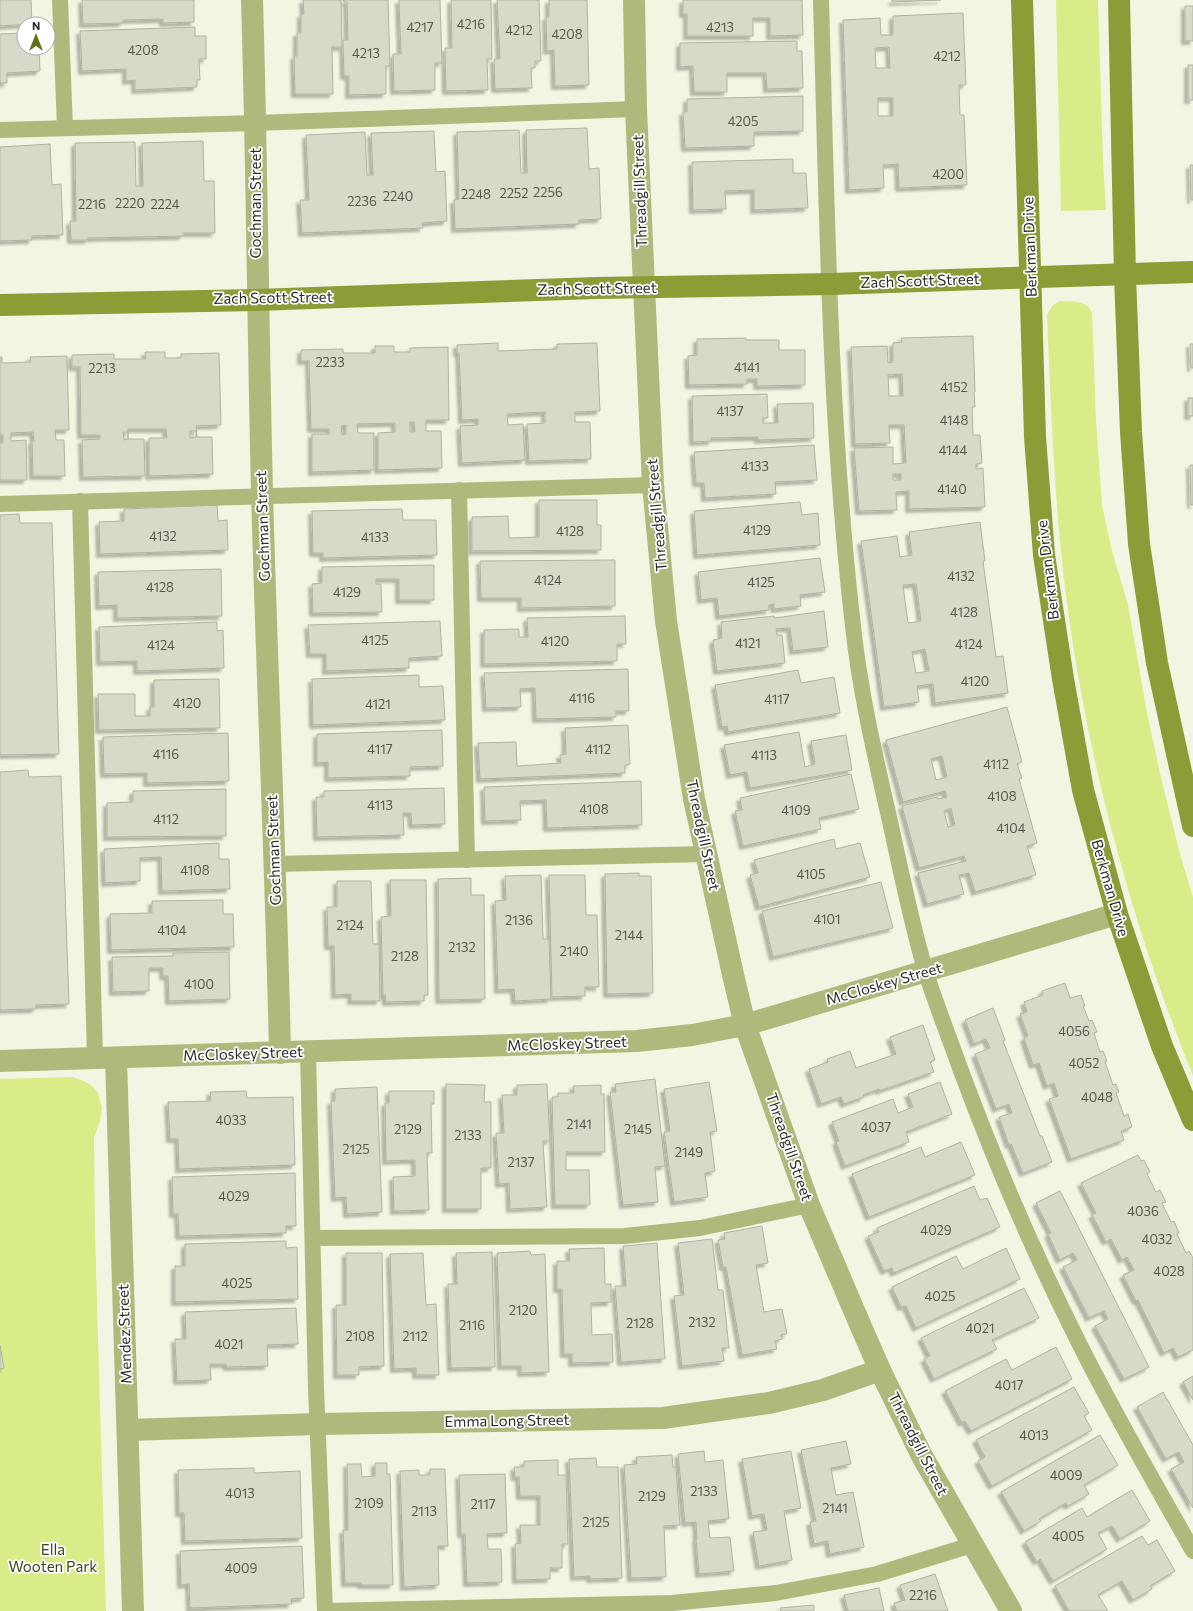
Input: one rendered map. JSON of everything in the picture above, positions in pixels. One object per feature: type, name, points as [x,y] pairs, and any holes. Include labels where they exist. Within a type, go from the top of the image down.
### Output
[{"type":"street","name":"Gochman Street","points":[[252,0],[256,123],[257,300],[262,496],[280,1053]]},
{"type":"street","name":"Threadgill Street","points":[[634,0],[636,108],[653,485],[666,621],[694,799],[745,1025],[809,1205],[880,1370],[922,1456],[1011,1611]]},
{"type":"street","name":"Berkman Drive","points":[[1022,0],[1035,437],[1044,555],[1063,679],[1083,790],[1117,914],[1162,1046],[1193,1120]]},
{"type":"street","points":[[1119,0],[1125,276],[1131,432],[1139,544],[1157,664],[1193,826]]},
{"type":"street","name":"Zach Scott Street","points":[[0,305],[257,300],[965,279],[1125,276],[1193,272]]},
{"type":"street","name":"McCloskey Street","points":[[0,1061],[637,1041],[692,1035],[745,1025],[1117,914]]},
{"type":"street","name":"Mendez Street","points":[[105,1058],[128,1430],[133,1611]]},
{"type":"street","name":"Emma Long Street","points":[[128,1430],[318,1424],[663,1418],[769,1403],[823,1390],[880,1370]]},
{"type":"lane","points":[[60,0],[65,128]]},
{"type":"lane","points":[[821,0],[830,284],[839,475],[853,629],[872,744],[900,868],[926,972],[982,1128],[1028,1236],[1077,1339],[1129,1438],[1193,1551]]},
{"type":"lane","points":[[0,130],[256,123],[636,108]]},
{"type":"lane","points":[[0,504],[653,485]]},
{"type":"lane","points":[[459,490],[467,860]]},
{"type":"lane","points":[[80,501],[105,1058]]},
{"type":"lane","points":[[274,864],[706,854]]},
{"type":"lane","points":[[308,1052],[318,1424],[325,1611],[672,1603],[776,1592],[876,1574],[972,1545]]},
{"type":"lane","points":[[313,1238],[625,1236],[700,1228],[809,1205]]},
{"type":"green space","points":[[1056,0],[1098,0],[1106,210],[1061,211]]},
{"type":"green space","points":[[1060,301],[1083,303],[1087,305],[1092,313],[1096,420],[1102,505],[1112,551],[1128,605],[1147,713],[1162,782],[1181,858],[1193,897],[1193,1076],[1168,1011],[1125,880],[1107,814],[1079,679],[1068,610],[1055,485],[1047,315],[1053,305]]},
{"type":"green space","name":"Ella Wooten Park","points":[[73,1077],[92,1086],[98,1093],[102,1108],[100,1121],[94,1138],[95,1233],[106,1611],[0,1611],[0,1079]]},
{"type":"building","points":[[0,0],[31,0],[32,16],[16,16],[16,25],[0,26]]},
{"type":"building","points":[[82,0],[194,0],[194,22],[163,23],[163,19],[123,20],[123,23],[83,24]]},
{"type":"building","points":[[303,0],[341,0],[342,47],[332,47],[333,94],[295,94],[294,56],[297,56],[297,33],[301,33],[301,14],[304,14]]},
{"type":"building","points":[[343,0],[388,0],[390,66],[386,66],[386,94],[349,95],[349,76],[344,76],[343,40],[348,40],[347,2],[344,2]]},
{"type":"building","points":[[399,0],[440,0],[442,63],[435,63],[435,90],[394,91],[393,54],[401,54]]},
{"type":"building","points":[[451,0],[491,0],[492,59],[487,59],[488,90],[446,91],[445,48],[452,48]]},
{"type":"building","points":[[497,0],[539,0],[541,61],[535,61],[535,68],[531,68],[532,88],[495,89],[494,59],[500,59]]},
{"type":"building","points":[[549,0],[587,0],[589,85],[555,86],[554,50],[547,51],[546,17],[549,17]]},
{"type":"building","points":[[683,0],[802,0],[803,35],[770,36],[770,18],[753,18],[753,36],[687,36],[687,14],[683,14]]},
{"type":"building","points":[[892,0],[941,0],[892,2]]},
{"type":"building","points":[[1185,6],[1193,6],[1193,41],[1185,41]]},
{"type":"building","points":[[963,13],[966,85],[959,85],[960,115],[964,115],[967,185],[899,188],[898,164],[883,165],[884,188],[849,190],[843,20],[880,18],[881,35],[893,35],[893,16]],"holes":[[[889,47],[890,68],[876,68],[875,48]],[[878,98],[893,98],[893,116],[878,116]]]},
{"type":"building","points":[[195,27],[195,36],[206,36],[206,59],[199,59],[200,80],[197,80],[197,87],[135,90],[135,80],[126,81],[126,69],[82,71],[80,31]]},
{"type":"building","points":[[16,33],[16,56],[39,56],[40,71],[7,73],[7,83],[0,83],[0,34]]},
{"type":"building","points":[[797,41],[797,51],[802,51],[803,88],[767,89],[766,73],[727,73],[727,92],[694,92],[693,66],[680,67],[680,43]]},
{"type":"building","points":[[1188,65],[1193,65],[1193,100],[1188,100]]},
{"type":"building","points":[[803,96],[803,131],[754,132],[754,146],[685,148],[683,112],[687,112],[687,99]]},
{"type":"building","points":[[587,128],[589,169],[599,168],[601,219],[579,220],[579,224],[455,229],[454,200],[459,199],[457,132],[519,130],[521,173],[527,173],[526,130]]},
{"type":"building","points":[[434,131],[436,172],[445,171],[447,221],[422,223],[423,228],[302,233],[300,200],[309,200],[306,135],[365,132],[367,175],[373,175],[371,133]]},
{"type":"building","points":[[203,141],[204,181],[214,181],[215,233],[183,233],[183,236],[88,238],[88,240],[71,240],[70,221],[76,221],[75,143],[135,142],[136,186],[143,186],[142,143]]},
{"type":"building","points":[[50,144],[52,185],[61,184],[63,235],[32,236],[32,240],[0,241],[0,147]]},
{"type":"building","points":[[793,159],[793,173],[806,173],[808,208],[754,210],[754,190],[725,191],[726,209],[693,210],[692,162]]},
{"type":"building","points":[[1190,165],[1193,165],[1193,200],[1191,200]]},
{"type":"building","points":[[973,336],[975,407],[972,407],[973,435],[980,435],[982,463],[976,464],[976,469],[983,468],[985,507],[909,509],[909,491],[896,492],[897,510],[859,511],[854,448],[893,447],[893,464],[906,463],[904,425],[889,425],[890,443],[855,444],[851,347],[887,346],[888,363],[893,362],[893,343],[902,342],[901,338]],"holes":[[[902,374],[903,396],[889,396],[888,375]],[[893,474],[901,474],[901,480],[893,480]]]},
{"type":"building","points":[[746,338],[746,340],[779,340],[779,350],[805,350],[805,385],[757,386],[757,379],[747,379],[747,384],[689,385],[688,356],[697,355],[697,339]]},
{"type":"building","points":[[498,343],[498,351],[557,349],[557,344],[597,343],[600,411],[575,412],[575,422],[590,422],[591,459],[529,461],[527,424],[545,423],[545,412],[507,414],[508,425],[523,424],[525,460],[462,463],[460,426],[478,425],[478,419],[462,420],[459,353],[457,353],[457,345]]},
{"type":"building","points":[[1190,344],[1193,344],[1193,368],[1191,368]]},
{"type":"building","points":[[375,346],[394,346],[394,352],[410,352],[410,348],[448,347],[449,420],[426,420],[426,431],[441,431],[442,468],[378,470],[378,433],[395,432],[395,423],[357,424],[358,433],[374,433],[374,470],[312,472],[312,434],[329,434],[329,429],[311,429],[309,361],[301,361],[301,350],[343,349],[343,353],[375,353]],"holes":[[[410,422],[414,422],[415,432],[410,432]],[[346,425],[346,434],[342,435],[341,426]]]},
{"type":"building","points":[[145,352],[165,352],[165,358],[181,358],[181,354],[219,353],[221,425],[196,426],[197,437],[212,437],[213,474],[149,476],[149,438],[167,438],[166,429],[128,429],[128,432],[123,432],[124,440],[144,439],[145,476],[83,477],[82,440],[100,439],[100,435],[81,435],[80,367],[72,367],[72,355],[114,354],[114,359],[146,359]],"holes":[[[190,431],[196,431],[196,437],[190,438]]]},
{"type":"building","points":[[67,356],[69,430],[55,430],[56,440],[64,440],[65,476],[33,476],[33,432],[11,433],[11,441],[26,440],[27,480],[0,480],[0,443],[3,443],[3,435],[0,435],[0,357],[2,357],[2,363],[31,362],[30,357]]},
{"type":"building","points":[[767,394],[768,418],[763,418],[763,423],[778,423],[777,404],[813,403],[814,438],[758,440],[758,437],[711,438],[712,441],[693,442],[692,396]]},
{"type":"building","points":[[1188,398],[1193,398],[1193,416],[1188,416]]},
{"type":"building","points":[[814,445],[817,480],[775,482],[776,494],[705,498],[704,483],[696,483],[694,452]]},
{"type":"building","points":[[1190,465],[1193,465],[1193,505],[1191,505]]},
{"type":"building","points":[[539,500],[597,500],[597,525],[601,525],[601,550],[472,551],[472,517],[508,516],[509,538],[539,537]]},
{"type":"building","points":[[800,502],[802,515],[818,513],[820,545],[697,555],[694,511]]},
{"type":"building","points":[[217,505],[218,521],[227,520],[228,550],[100,554],[99,522],[124,521],[124,509]]},
{"type":"building","points":[[402,509],[403,520],[436,520],[437,555],[323,558],[323,553],[313,553],[312,511]]},
{"type":"building","points":[[19,514],[20,523],[52,523],[59,754],[0,755],[0,515]]},
{"type":"building","points":[[980,522],[985,561],[983,561],[996,657],[1003,656],[1008,693],[935,703],[933,684],[917,686],[919,702],[884,707],[861,541],[897,536],[900,557],[912,555],[909,532]],"holes":[[[916,584],[921,621],[908,623],[903,585]],[[925,649],[929,671],[916,673],[912,652]]]},
{"type":"building","points":[[820,558],[825,592],[800,595],[801,606],[774,609],[774,604],[769,605],[769,610],[719,616],[717,598],[701,600],[698,572]]},
{"type":"building","points":[[615,560],[615,606],[521,608],[521,598],[481,598],[480,561]]},
{"type":"building","points":[[434,565],[434,600],[399,600],[399,579],[376,579],[376,584],[381,584],[382,612],[313,613],[312,584],[322,583],[322,567]]},
{"type":"building","points":[[221,569],[222,616],[117,618],[117,605],[99,606],[98,572]]},
{"type":"building","points":[[824,611],[828,647],[793,651],[790,628],[776,629],[777,635],[782,635],[785,663],[717,671],[713,640],[722,638],[721,622],[774,616],[775,618]]},
{"type":"building","points":[[625,616],[626,644],[617,644],[617,661],[484,664],[484,630],[519,629],[519,637],[528,637],[527,618]]},
{"type":"building","points":[[440,621],[442,656],[409,658],[409,668],[326,671],[326,654],[310,654],[308,625]]},
{"type":"building","points":[[217,622],[217,631],[223,630],[224,668],[137,671],[137,661],[100,662],[99,627]]},
{"type":"building","points":[[628,669],[629,711],[616,711],[616,717],[536,719],[535,688],[520,689],[521,707],[486,708],[484,673]]},
{"type":"building","points":[[798,670],[801,683],[834,677],[840,713],[728,732],[727,726],[722,727],[715,685]]},
{"type":"building","points":[[419,675],[419,687],[443,686],[445,720],[313,725],[312,679]]},
{"type":"building","points":[[219,679],[220,728],[99,730],[98,694],[135,694],[135,716],[150,716],[150,707],[154,707],[154,680]]},
{"type":"building","points":[[1007,707],[1022,762],[1017,764],[1022,778],[1019,779],[1037,843],[1027,846],[1036,875],[975,892],[969,873],[959,875],[964,894],[927,904],[918,873],[966,861],[964,856],[919,868],[902,806],[937,797],[938,799],[947,797],[945,791],[903,802],[886,740]],"holes":[[[942,756],[947,777],[936,780],[931,759]],[[951,808],[955,825],[948,827],[944,811]]]},
{"type":"building","points":[[628,725],[630,764],[625,765],[625,773],[480,779],[478,743],[516,742],[517,766],[561,763],[560,755],[566,754],[565,728]]},
{"type":"building","points":[[442,730],[443,766],[410,767],[410,776],[328,778],[328,762],[317,763],[317,734]]},
{"type":"building","points":[[799,732],[805,767],[815,764],[811,741],[846,735],[852,770],[750,788],[747,772],[730,775],[724,745]]},
{"type":"building","points":[[228,733],[229,781],[147,783],[147,773],[104,774],[103,737]]},
{"type":"building","points":[[28,770],[29,777],[61,776],[69,1004],[36,1005],[36,1009],[0,1010],[0,772]]},
{"type":"building","points":[[851,774],[859,809],[819,818],[821,829],[743,846],[735,811],[742,810],[740,798]]},
{"type":"building","points":[[641,781],[642,825],[547,828],[546,800],[520,801],[521,820],[485,821],[484,787]]},
{"type":"building","points":[[444,788],[445,824],[412,825],[411,813],[403,813],[404,835],[317,837],[316,797],[324,797],[324,791]]},
{"type":"building","points":[[226,789],[226,836],[107,837],[107,803],[133,802],[133,791]]},
{"type":"building","points":[[834,839],[836,849],[860,843],[870,877],[759,907],[750,875],[758,873],[754,860]]},
{"type":"building","points":[[219,843],[219,859],[229,859],[230,889],[162,891],[161,857],[140,858],[140,881],[105,883],[104,849]]},
{"type":"building","points":[[639,873],[639,876],[651,876],[653,993],[607,994],[605,874]]},
{"type":"building","points":[[541,875],[543,939],[549,939],[551,999],[515,1001],[514,989],[498,990],[495,901],[506,900],[505,876]]},
{"type":"building","points":[[549,875],[585,875],[586,915],[597,915],[599,987],[585,987],[585,996],[552,997]]},
{"type":"building","points":[[471,878],[471,895],[484,895],[485,999],[439,1000],[438,879]]},
{"type":"building","points":[[390,880],[426,880],[428,995],[424,995],[424,1001],[386,1002],[385,995],[383,995],[381,917],[391,916]]},
{"type":"building","points":[[337,881],[371,881],[373,944],[379,944],[380,1001],[351,1001],[351,994],[335,995],[334,946],[328,946],[327,907],[337,907]]},
{"type":"building","points":[[881,882],[893,928],[773,957],[762,911]]},
{"type":"building","points":[[223,900],[223,914],[233,914],[234,947],[111,950],[110,914],[152,913],[152,901]]},
{"type":"building","points":[[229,952],[230,999],[169,1001],[168,976],[163,976],[163,968],[149,968],[149,991],[113,992],[112,957],[173,956],[173,953]]},
{"type":"building","points":[[1065,983],[1070,998],[1081,995],[1085,1006],[1083,1006],[1089,1021],[1092,1020],[1097,1032],[1094,1033],[1100,1052],[1103,1051],[1113,1085],[1116,1084],[1119,1092],[1116,1093],[1124,1116],[1128,1114],[1132,1127],[1121,1131],[1124,1140],[1071,1159],[1049,1099],[1058,1096],[1054,1083],[1047,1086],[1039,1063],[1033,1065],[1024,1038],[1028,1036],[1020,1014],[1027,1012],[1024,1002],[1043,995],[1042,991]]},
{"type":"building","points":[[993,1008],[1005,1040],[1003,1041],[1040,1136],[1042,1136],[1052,1162],[1023,1173],[1011,1144],[1009,1145],[999,1117],[1012,1113],[1009,1104],[996,1109],[975,1054],[990,1048],[986,1039],[974,1044],[965,1020]]},
{"type":"building","points":[[923,1025],[935,1060],[930,1062],[934,1072],[879,1091],[879,1089],[863,1095],[864,1097],[844,1104],[841,1097],[821,1104],[809,1069],[828,1062],[827,1059],[850,1051],[856,1068],[896,1054],[890,1037]]},
{"type":"building","points":[[655,1079],[665,1166],[655,1167],[658,1202],[623,1205],[610,1092],[616,1092],[615,1084]]},
{"type":"building","points":[[709,1082],[717,1131],[710,1132],[715,1171],[705,1173],[708,1197],[674,1202],[664,1132],[670,1131],[664,1089]]},
{"type":"building","points":[[940,1082],[952,1114],[906,1132],[909,1142],[845,1166],[836,1142],[839,1141],[832,1122],[893,1099],[898,1113],[913,1107],[908,1094]]},
{"type":"building","points":[[446,1084],[485,1085],[484,1102],[491,1102],[491,1168],[481,1168],[481,1209],[446,1209]]},
{"type":"building","points":[[547,1084],[550,1141],[543,1141],[547,1207],[510,1209],[509,1183],[499,1184],[496,1133],[504,1133],[502,1095],[517,1095],[517,1085]]},
{"type":"building","points":[[601,1085],[601,1094],[604,1094],[605,1152],[566,1152],[566,1170],[589,1170],[590,1205],[555,1205],[552,1097],[558,1097],[558,1093],[574,1093],[573,1086]]},
{"type":"building","points":[[377,1087],[382,1212],[347,1214],[346,1197],[335,1198],[331,1101],[335,1101],[335,1089]]},
{"type":"building","points":[[246,1091],[247,1098],[293,1097],[295,1165],[179,1169],[178,1139],[170,1139],[168,1102],[211,1101],[210,1092]]},
{"type":"building","points":[[389,1091],[434,1091],[434,1104],[431,1104],[432,1153],[427,1153],[429,1210],[394,1211],[393,1177],[415,1176],[415,1160],[386,1161],[385,1103],[389,1103]]},
{"type":"building","points":[[961,1142],[975,1175],[869,1217],[852,1174],[921,1147],[925,1157]]},
{"type":"building","points":[[1138,1155],[1141,1161],[1144,1160],[1150,1172],[1147,1174],[1156,1192],[1160,1190],[1166,1202],[1162,1203],[1171,1222],[1174,1221],[1179,1233],[1177,1234],[1186,1253],[1189,1251],[1193,1258],[1193,1350],[1178,1357],[1173,1348],[1164,1353],[1138,1300],[1136,1301],[1123,1275],[1134,1270],[1127,1257],[1122,1260],[1111,1239],[1106,1242],[1092,1215],[1096,1213],[1081,1183]]},
{"type":"building","points":[[295,1173],[296,1226],[286,1226],[286,1233],[179,1236],[178,1214],[173,1214],[172,1177]]},
{"type":"building","points":[[974,1186],[980,1200],[987,1198],[1000,1227],[894,1273],[892,1268],[884,1271],[868,1236],[879,1232],[877,1228]]},
{"type":"building","points":[[1060,1191],[1149,1367],[1124,1379],[1095,1326],[1108,1319],[1104,1311],[1089,1318],[1063,1267],[1077,1260],[1073,1253],[1060,1260],[1048,1234],[1051,1233],[1036,1203]]},
{"type":"building","points":[[762,1226],[768,1263],[756,1265],[764,1312],[782,1309],[787,1334],[781,1335],[782,1339],[775,1341],[777,1349],[742,1355],[726,1267],[723,1267],[718,1240],[725,1239],[724,1233]]},
{"type":"building","points":[[712,1239],[718,1290],[723,1290],[729,1348],[722,1348],[724,1361],[682,1366],[674,1296],[684,1295],[678,1243]]},
{"type":"building","points":[[286,1241],[286,1248],[297,1247],[298,1299],[175,1302],[175,1266],[185,1266],[185,1244]]},
{"type":"building","points":[[657,1243],[665,1359],[621,1362],[615,1286],[626,1286],[623,1246]]},
{"type":"building","points":[[604,1248],[605,1284],[611,1284],[611,1302],[591,1303],[592,1335],[612,1334],[613,1362],[572,1363],[572,1354],[564,1354],[562,1289],[557,1289],[557,1261],[570,1261],[569,1249]]},
{"type":"building","points":[[1006,1248],[1020,1279],[916,1328],[906,1306],[901,1307],[892,1287],[956,1256],[963,1269]]},
{"type":"building","points":[[530,1251],[531,1255],[545,1254],[549,1372],[521,1373],[521,1366],[501,1366],[497,1253]]},
{"type":"building","points":[[492,1252],[495,1367],[451,1368],[448,1284],[457,1284],[456,1253]]},
{"type":"building","points":[[346,1253],[382,1253],[384,1366],[359,1367],[359,1375],[337,1375],[336,1305],[346,1305]]},
{"type":"building","points":[[423,1253],[426,1305],[436,1304],[439,1375],[416,1375],[416,1368],[394,1369],[390,1254]]},
{"type":"building","points":[[1024,1288],[1039,1318],[992,1340],[997,1349],[934,1379],[924,1359],[930,1356],[921,1338]]},
{"type":"building","points":[[296,1308],[298,1344],[267,1345],[268,1366],[227,1367],[226,1364],[210,1364],[211,1380],[177,1381],[175,1339],[186,1339],[185,1312]]},
{"type":"building","points":[[0,1345],[4,1368],[0,1369]]},
{"type":"building","points":[[1056,1347],[1072,1379],[971,1431],[965,1421],[962,1423],[945,1391],[1006,1359],[1012,1370]]},
{"type":"building","points":[[1193,1376],[1193,1400],[1183,1382]]},
{"type":"building","points":[[1074,1387],[1089,1413],[1084,1416],[1092,1430],[992,1486],[978,1461],[985,1457],[976,1440]]},
{"type":"building","points":[[1163,1392],[1193,1445],[1193,1508],[1171,1469],[1184,1462],[1179,1452],[1166,1459],[1137,1407]]},
{"type":"building","points":[[1100,1435],[1118,1465],[1084,1485],[1089,1494],[1068,1506],[1066,1503],[1039,1519],[1041,1521],[1024,1531],[1001,1492]]},
{"type":"building","points":[[846,1441],[851,1464],[831,1468],[836,1495],[853,1492],[864,1547],[830,1554],[828,1541],[814,1544],[810,1522],[816,1521],[801,1450]]},
{"type":"building","points":[[704,1451],[705,1462],[723,1460],[729,1519],[708,1521],[710,1538],[730,1537],[734,1571],[699,1574],[696,1522],[685,1523],[678,1454]]},
{"type":"building","points":[[791,1451],[801,1508],[784,1511],[792,1560],[759,1566],[753,1532],[767,1530],[764,1514],[752,1516],[742,1459]]},
{"type":"building","points":[[672,1455],[673,1467],[676,1467],[680,1525],[664,1526],[666,1577],[631,1578],[624,1465],[637,1464],[636,1457]]},
{"type":"building","points":[[596,1458],[597,1467],[618,1467],[622,1578],[590,1579],[590,1576],[574,1577],[569,1459]]},
{"type":"building","points":[[558,1460],[558,1475],[566,1475],[568,1544],[562,1544],[562,1568],[550,1568],[550,1579],[516,1580],[515,1544],[521,1543],[520,1525],[540,1525],[540,1496],[520,1496],[519,1477],[515,1477],[514,1467],[524,1467],[524,1461]]},
{"type":"building","points":[[375,1463],[387,1463],[387,1474],[390,1474],[393,1585],[361,1585],[361,1583],[345,1583],[343,1530],[348,1530],[347,1464],[361,1464],[362,1477],[375,1476]]},
{"type":"building","points":[[254,1468],[254,1473],[300,1471],[302,1538],[185,1541],[184,1513],[179,1513],[178,1470]]},
{"type":"building","points":[[430,1469],[445,1469],[448,1546],[438,1546],[439,1585],[404,1587],[400,1471],[419,1470],[419,1475],[430,1475]]},
{"type":"building","points":[[505,1474],[507,1533],[487,1534],[488,1549],[501,1549],[502,1582],[467,1583],[465,1534],[461,1534],[459,1475]]},
{"type":"building","points":[[1132,1490],[1150,1521],[1120,1539],[1112,1526],[1098,1533],[1107,1549],[1053,1581],[1040,1559],[1037,1562],[1025,1542],[1082,1508],[1087,1517]]},
{"type":"building","points":[[1142,1536],[1148,1545],[1157,1540],[1175,1571],[1150,1586],[1152,1589],[1133,1600],[1122,1581],[1098,1595],[1108,1611],[1069,1611],[1055,1586]]},
{"type":"building","points":[[302,1546],[304,1598],[291,1599],[292,1604],[190,1608],[189,1584],[181,1585],[180,1551]]},
{"type":"building","points":[[935,1574],[948,1611],[897,1611],[894,1603],[905,1600],[900,1585]]},
{"type":"building","points":[[879,1588],[884,1611],[848,1611],[844,1595]]},
{"type":"building","points":[[814,1605],[814,1611],[781,1611],[780,1608]]}]
